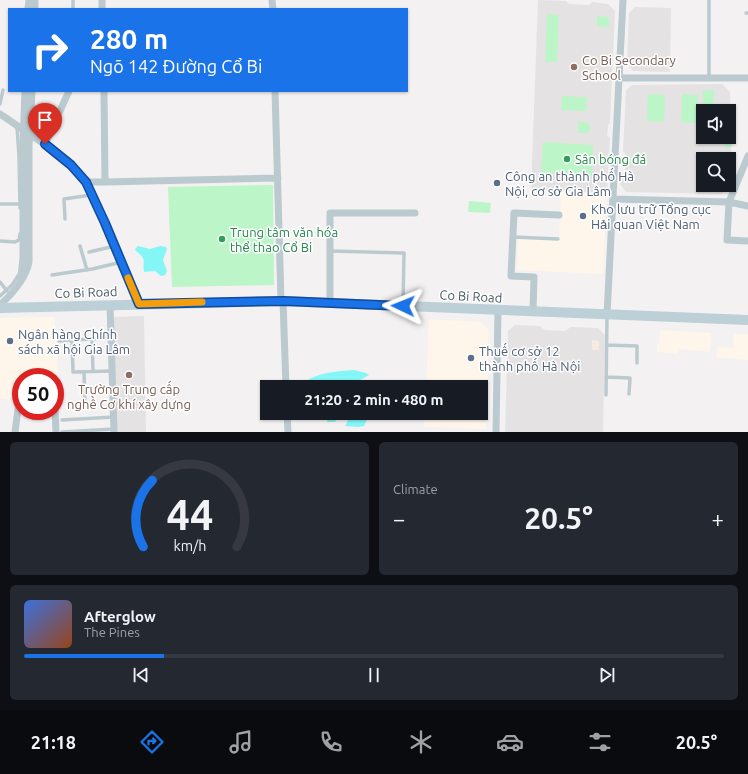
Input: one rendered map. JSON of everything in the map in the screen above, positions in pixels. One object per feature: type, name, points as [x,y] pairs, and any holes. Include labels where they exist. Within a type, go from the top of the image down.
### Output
[{"type":"main road","name":"Co Bi Road","points":[[0,306],[282,301],[748,320]]},
{"type":"street","points":[[607,315],[623,0]]},
{"type":"street","points":[[619,78],[748,78]]},
{"type":"street","points":[[0,306],[26,273],[29,260],[25,92]]},
{"type":"street","points":[[20,282],[22,269],[27,132],[32,92]]},
{"type":"street","points":[[45,144],[69,92]]},
{"type":"street","points":[[104,92],[106,182]]},
{"type":"street","points":[[275,92],[286,380]]},
{"type":"street","points":[[0,114],[45,144],[71,165],[86,182],[139,304]]},
{"type":"street","points":[[748,156],[730,202],[727,240],[748,241]]},
{"type":"street","points":[[86,182],[278,178]]},
{"type":"street","points":[[613,199],[730,202],[748,206]]},
{"type":"street","points":[[330,303],[330,213],[415,213]]},
{"type":"street","points":[[533,312],[534,277],[511,276],[514,213],[559,215]]},
{"type":"street","points":[[110,304],[114,431]]},
{"type":"street","points":[[496,432],[498,310]]},
{"type":"street","points":[[15,432],[17,420]]},
{"type":"street","points":[[55,420],[56,432]]},
{"type":"street","points":[[287,420],[288,432]]},
{"type":"lane","points":[[709,0],[709,78]]},
{"type":"lane","points":[[0,104],[4,90]]},
{"type":"lane","points":[[0,241],[14,242],[19,240],[19,156],[16,125]]},
{"type":"lane","points":[[66,219],[64,199],[92,195]]},
{"type":"lane","points":[[0,204],[20,204]]},
{"type":"lane","points":[[513,236],[558,239]]},
{"type":"lane","points":[[80,246],[87,270]]},
{"type":"lane","points":[[89,252],[115,246]]},
{"type":"lane","points":[[330,251],[404,253],[403,306]]},
{"type":"lane","points":[[52,276],[122,262]]},
{"type":"lane","points":[[0,296],[7,291],[22,269]]},
{"type":"lane","points":[[0,282],[7,291]]},
{"type":"lane","points":[[606,395],[607,315]]},
{"type":"lane","points":[[59,341],[111,338]]},
{"type":"lane","points":[[92,339],[93,371]]},
{"type":"lane","points":[[72,340],[73,372],[112,370]]},
{"type":"lane","points":[[607,345],[637,346],[637,362]]},
{"type":"lane","points":[[84,372],[85,403]]},
{"type":"lane","points":[[606,376],[630,378],[629,394]]},
{"type":"lane","points":[[64,420],[114,417]]},
{"type":"lane","points":[[62,432],[114,431]]},
{"type":"shaded area","name":"Co Bi Secondary School","points":[[538,0],[566,1],[569,4],[589,5],[592,2],[608,4],[615,11],[610,123],[608,125],[607,135],[610,138],[607,193],[531,190]]},
{"type":"shaded area","points":[[635,7],[671,8],[670,72],[633,71],[627,64],[629,13]]},
{"type":"shaded area","points":[[722,84],[730,92],[730,104],[696,104],[696,144],[731,144],[731,152],[696,152],[696,192],[724,192],[722,194],[626,192],[620,184],[621,176],[625,172],[626,155],[623,151],[626,90],[632,85]]},
{"type":"shaded area","name":"Kho lưu trữ Tổng cục Hải quan Việt Nam","points":[[561,191],[607,193],[603,274],[517,270],[518,238],[559,240]]},
{"type":"shaded area","name":"Trường Trung cấp nghề Cơ khí xây dựng","points":[[144,316],[146,432],[116,432],[111,317]]},
{"type":"shaded area","points":[[55,317],[58,368],[12,368],[12,398],[0,399],[0,318]]},
{"type":"shaded area","points":[[429,319],[481,322],[489,330],[487,380],[426,380]]},
{"type":"shaded area","points":[[515,325],[539,326],[545,330],[565,331],[571,327],[598,328],[605,335],[603,432],[505,432],[508,331]]},
{"type":"shaded area","points":[[660,330],[711,333],[710,352],[679,349],[678,354],[657,352]]},
{"type":"shaded area","points":[[734,334],[748,334],[748,360],[716,357],[717,347],[733,348]]},
{"type":"shaded area","points":[[424,420],[486,420],[486,429],[424,427]]},
{"type":"green space","points":[[547,14],[559,15],[557,62],[545,62]]},
{"type":"green space","points":[[597,16],[609,17],[609,27],[597,26]]},
{"type":"green space","points":[[703,90],[714,90],[713,104],[703,104]]},
{"type":"green space","points":[[648,94],[665,95],[664,122],[647,121]]},
{"type":"green space","points":[[682,94],[698,95],[698,104],[696,104],[696,123],[681,122]]},
{"type":"green space","points":[[562,96],[587,97],[586,111],[561,110]]},
{"type":"green space","points":[[578,121],[589,124],[591,128],[590,130],[585,133],[578,133]]},
{"type":"green space","name":"Sân bóng đá","points":[[543,142],[593,145],[592,176],[541,173]]},
{"type":"green space","points":[[725,144],[731,144],[731,148],[725,148]]},
{"type":"green space","name":"Trung tâm văn hóa thể thao Cổ Bi","points":[[273,185],[274,285],[172,287],[168,187]]},
{"type":"green space","points":[[469,201],[491,203],[490,213],[468,212]]},
{"type":"sand","points":[[592,340],[599,341],[599,350],[592,350]]},
{"type":"water","points":[[138,246],[150,249],[160,246],[166,247],[167,249],[163,260],[167,271],[165,275],[161,276],[155,271],[144,272],[144,260],[135,250]]},
{"type":"water","points":[[354,370],[369,375],[360,380],[309,380],[332,372]]},
{"type":"water","points":[[328,420],[336,420],[335,422],[327,422]]},
{"type":"water","points":[[348,420],[367,420],[364,426],[345,426]]},
{"type":"slow traffic","points":[[128,278],[139,304],[202,302]]},
{"type":"place","name":"Co Bi Secondary School","points":[[574,67]]},
{"type":"place","name":"Sân bóng đá","points":[[567,159]]},
{"type":"place","name":"Công an thành phố Hà Nội, cơ sở Gia Lâm","points":[[497,183]]},
{"type":"place","name":"Kho lưu trữ Tổng cục Hải quan Việt Nam","points":[[583,216]]},
{"type":"place","name":"Trung tâm văn hóa thể thao Cổ Bi","points":[[222,239]]},
{"type":"place","name":"Ngân hàng Chính sách xã hội Gia Lâm","points":[[10,341]]},
{"type":"place","name":"Thuế cơ sở 12 thành phố Hà Nội","points":[[471,358]]},
{"type":"place","name":"Trường Trung cấp nghề Cơ khí xây dựng","points":[[129,375]]},
{"type":"route","points":[[45,144],[71,165],[86,182],[139,304],[284,301],[403,306]]}]
